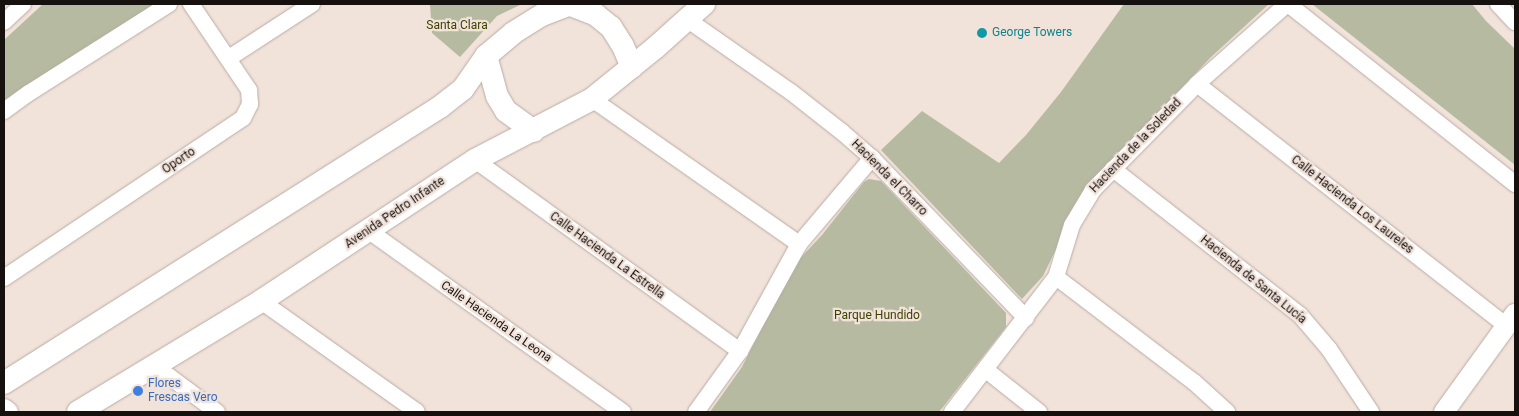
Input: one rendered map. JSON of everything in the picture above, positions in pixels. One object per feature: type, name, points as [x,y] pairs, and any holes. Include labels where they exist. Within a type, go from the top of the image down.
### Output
[{"type":"main road","points":[[4,383],[440,107],[463,89],[486,56],[513,33],[542,15],[569,4],[596,15],[611,27],[623,46],[632,67]]},
{"type":"main road","name":"Avenida Pedro Infante","points":[[78,412],[262,301],[475,160],[534,131],[592,99],[688,20],[704,4]]},
{"type":"main road","points":[[486,56],[497,96],[506,111],[534,131]]},
{"type":"street","points":[[4,22],[23,4]]},
{"type":"street","points":[[4,111],[29,93],[169,4]]},
{"type":"street","name":"Oporto","points":[[4,278],[243,118],[250,104],[249,90],[191,4]]},
{"type":"street","points":[[229,58],[312,4]]},
{"type":"street","points":[[1288,4],[1515,184]]},
{"type":"street","name":"Hacienda de la Soledad","points":[[952,412],[1056,277],[1072,225],[1093,190],[1197,84],[1288,4]]},
{"type":"street","points":[[1498,4],[1515,22]]},
{"type":"street","name":"Hacienda el Charro","points":[[688,20],[791,92],[872,158],[1026,318]]},
{"type":"street","name":"Calle Hacienda Los Laureles","points":[[1197,84],[1511,320]]},
{"type":"street","points":[[592,99],[799,244]]},
{"type":"street","points":[[696,412],[740,351],[799,244],[872,158]]},
{"type":"street","name":"Calle Hacienda La Estrella","points":[[475,160],[740,351]]},
{"type":"street","name":"Hacienda de Santa Lucía","points":[[1113,169],[1300,315],[1329,349],[1371,412]]},
{"type":"street","name":"Calle Hacienda La Leona","points":[[369,231],[624,412]]},
{"type":"street","points":[[1056,277],[1194,382],[1227,412]]},
{"type":"street","points":[[262,301],[417,412]]},
{"type":"street","points":[[1444,412],[1511,320]]},
{"type":"street","points":[[155,366],[218,412]]},
{"type":"street","points":[[986,370],[1039,412]]},
{"type":"street","points":[[4,409],[8,412]]},
{"type":"green space","points":[[43,4],[160,4],[4,104],[4,40]]},
{"type":"green space","name":"Santa Clara","points":[[430,4],[522,4],[497,16],[460,57],[432,33]]},
{"type":"green space","points":[[1124,4],[1269,4],[1211,57],[1085,189],[1043,276],[1022,299],[881,150],[922,111],[999,163],[1026,135],[1061,92]]},
{"type":"green space","points":[[1312,4],[1472,4],[1486,21],[1515,49],[1515,165]]},
{"type":"green space","name":"Parque Hundido","points":[[869,179],[881,181],[1006,313],[1006,327],[939,412],[710,412],[742,367],[792,267],[822,235],[864,182]]},
{"type":"place","name":"George Towers","points":[[982,33]]},
{"type":"place","name":"Flores Frescas Vero","points":[[138,391]]}]
